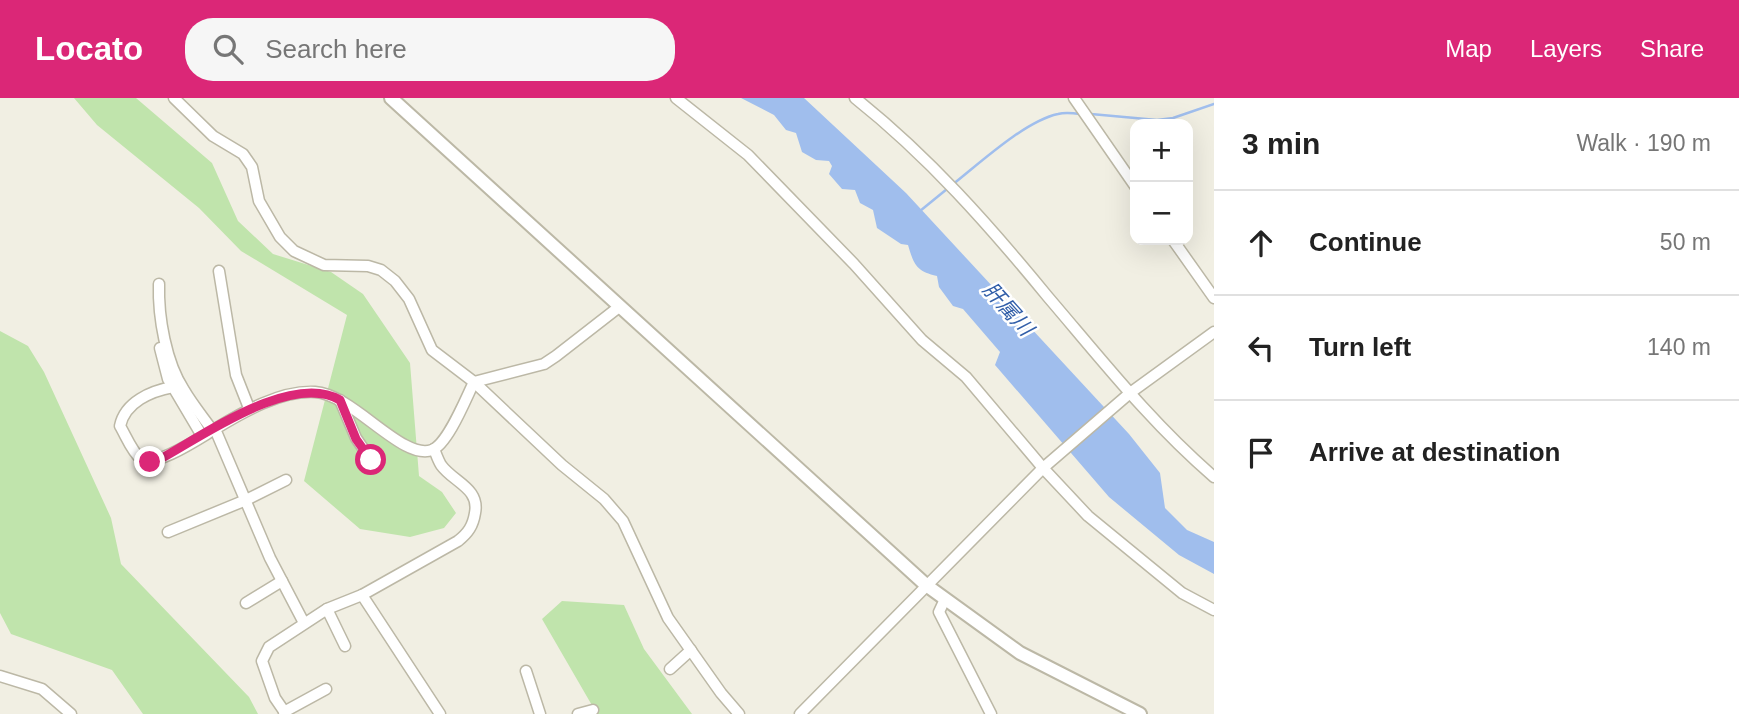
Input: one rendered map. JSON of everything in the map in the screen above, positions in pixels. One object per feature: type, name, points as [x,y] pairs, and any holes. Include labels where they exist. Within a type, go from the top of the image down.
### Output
[{"type":"street","points":[[174,98],[213,136],[243,154],[252,167],[258,201],[280,237],[294,251],[324,265],[368,266],[381,270],[395,281],[409,299],[432,350],[474,382],[562,465],[604,499],[623,522],[667,618],[739,714]]},
{"type":"street","points":[[391,98],[926,585],[1020,653],[1140,714]]},
{"type":"street","points":[[676,98],[748,155],[855,264],[922,340],[966,377],[1043,468],[1088,516],[1182,593],[1214,610]]},
{"type":"street","points":[[855,98],[915,148],[942,175],[1128,394],[1183,451],[1214,477]]},
{"type":"street","points":[[1074,98],[1132,182]]},
{"type":"street","points":[[1177,245],[1214,298]]},
{"type":"street","points":[[219,271],[236,375],[249,408]]},
{"type":"street","points":[[159,285],[158,304],[162,328],[182,388],[214,430],[282,581],[304,623]]},
{"type":"street","points":[[173,387],[140,399],[122,419],[120,426],[136,453],[150,462],[214,430],[249,408],[298,393],[315,392],[340,400],[408,447],[421,452],[434,449],[444,440],[474,382],[544,364],[618,307]]},
{"type":"street","points":[[800,714],[1043,468],[1128,394],[1214,332]]},
{"type":"street","points":[[160,348],[168,379],[202,436]]},
{"type":"street","points":[[340,400],[356,439],[371,460]]},
{"type":"street","points":[[326,688],[285,713],[275,698],[262,661],[269,647],[304,623],[327,609],[362,595],[468,533],[476,509],[475,500],[471,492],[442,465],[434,449]]},
{"type":"street","points":[[168,531],[246,500],[286,480]]},
{"type":"street","points":[[246,603],[282,581]]},
{"type":"street","points":[[362,595],[440,714]]},
{"type":"street","points":[[945,599],[939,612],[991,714]]},
{"type":"street","points":[[327,609],[345,646]]},
{"type":"street","points":[[670,670],[691,650]]},
{"type":"street","points":[[526,671],[540,714]]},
{"type":"street","points":[[0,676],[42,689],[71,714]]},
{"type":"street","points":[[578,714],[593,710]]},
{"type":"green space","points":[[74,98],[136,98],[212,163],[238,221],[273,254],[331,272],[363,294],[410,363],[419,476],[442,492],[456,513],[444,528],[410,537],[360,529],[304,481],[347,315],[241,251],[199,208],[97,125]]},
{"type":"green space","points":[[0,331],[28,346],[44,372],[111,518],[121,564],[249,697],[258,714],[143,714],[112,670],[11,634],[0,613]]},
{"type":"green space","points":[[562,601],[624,605],[644,649],[692,714],[597,714],[542,619]]},
{"type":"water","name":"肝属川","points":[[741,98],[804,98],[906,193],[1129,434],[1160,473],[1165,508],[1187,530],[1214,542],[1214,574],[1179,555],[1109,497],[995,365],[1000,352],[963,309],[953,306],[939,287],[937,276],[924,272],[917,266],[908,245],[901,244],[877,228],[873,210],[860,203],[855,190],[842,189],[829,174],[832,166],[829,161],[816,160],[802,152],[796,133],[786,130],[774,115]]},
{"type":"waterway","points":[[1091,114],[1157,120],[1173,118],[1214,104]]},
{"type":"waterway","points":[[952,185],[1031,125],[1061,113],[1080,114]]},
{"type":"waterway","points":[[920,211],[947,189]]},
{"type":"route","points":[[150,462],[162,458],[249,408],[298,393],[315,392],[340,400],[356,439],[371,460]]}]
